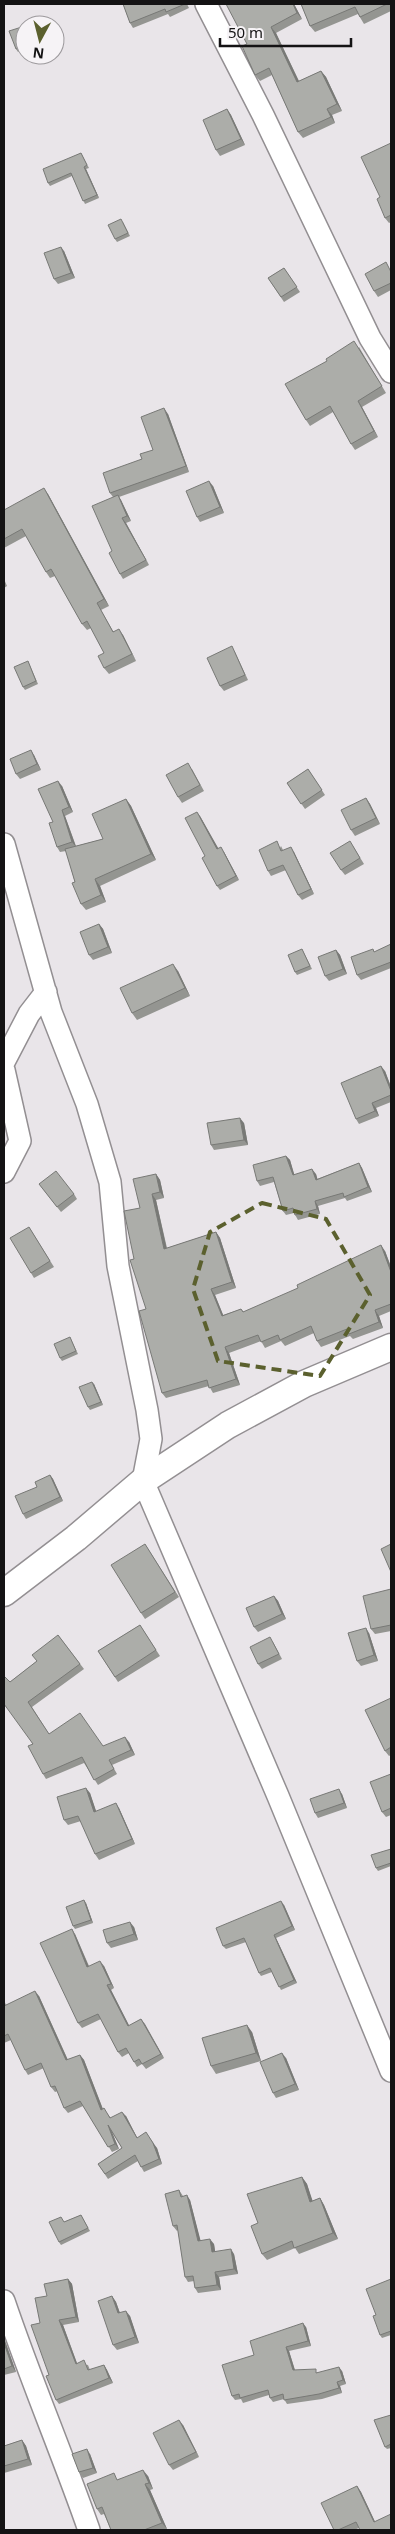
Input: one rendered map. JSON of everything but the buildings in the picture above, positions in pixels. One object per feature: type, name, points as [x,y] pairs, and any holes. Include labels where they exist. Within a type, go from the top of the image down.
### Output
[{"type":"street","points":[[206,4],[370,338],[391,372]]},
{"type":"street","points":[[4,844],[51,1012],[87,1104],[110,1182],[118,1266],[147,1410],[151,1439],[143,1481],[278,1796],[391,2071]]},
{"type":"street","points":[[4,1062],[30,1014],[46,992]]},
{"type":"street","points":[[4,1070],[20,1141],[4,1172]]},
{"type":"street","points":[[4,1593],[76,1538],[143,1481],[245,1416],[304,1384],[391,1347]]},
{"type":"street","points":[[4,2301],[28,2371],[58,2441],[89,2530]]},
{"type":"highlighted area","points":[[262,1203],[326,1219],[370,1295],[320,1376],[218,1361],[193,1289],[210,1232]]}]
